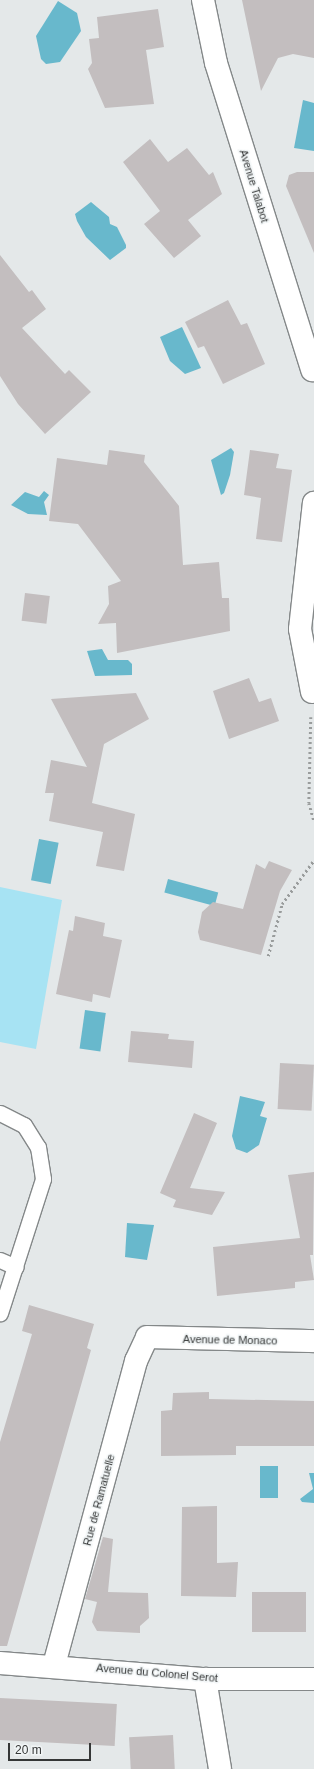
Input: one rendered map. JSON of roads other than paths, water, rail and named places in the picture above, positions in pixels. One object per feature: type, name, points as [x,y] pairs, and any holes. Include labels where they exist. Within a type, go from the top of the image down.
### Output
[{"type":"street","name":"Avenue Talabot","points":[[202,0],[216,63],[312,370]]},
{"type":"street","points":[[312,692],[300,629],[314,503]]},
{"type":"street","name":"Avenue de Monaco","points":[[147,1337],[314,1341]]},
{"type":"street","name":"Rue de Ramatuelle","points":[[54,1665],[136,1361],[147,1337]]},
{"type":"street","name":"Avenue du Colonel Serot","points":[[0,1663],[54,1665],[205,1679],[314,1679]]},
{"type":"street","points":[[205,1679],[220,1769]]},
{"type":"lane","points":[[0,1113],[24,1124],[38,1147],[43,1179],[0,1313]]},
{"type":"lane","points":[[0,1260],[16,1267]]}]
